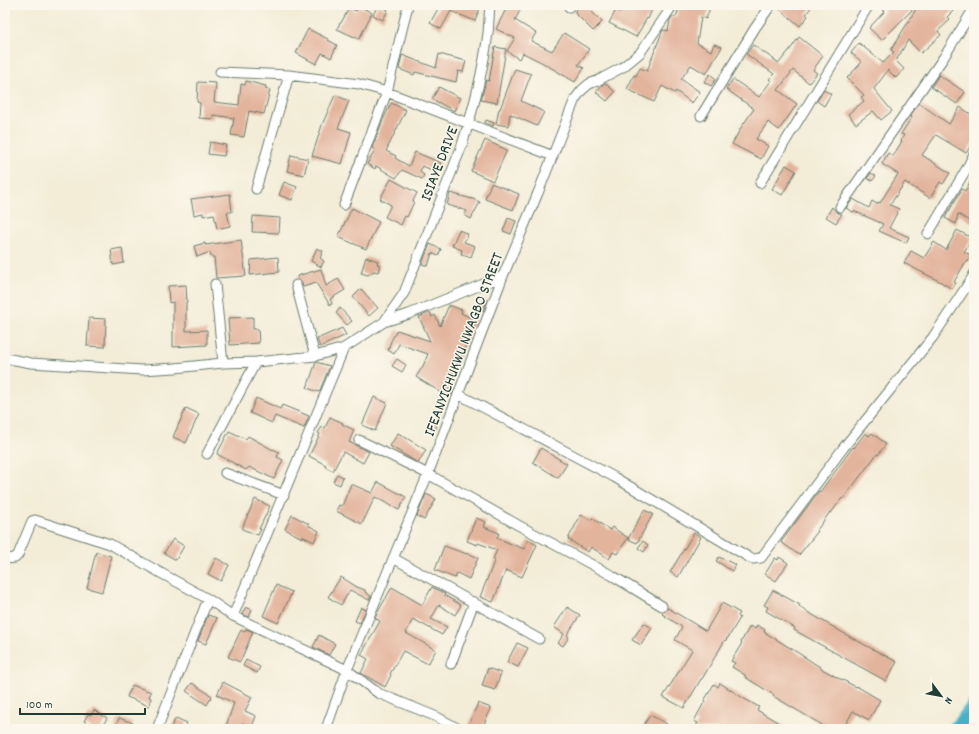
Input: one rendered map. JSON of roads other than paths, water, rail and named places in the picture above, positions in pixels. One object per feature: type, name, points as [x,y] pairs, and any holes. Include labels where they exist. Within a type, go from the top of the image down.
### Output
[{"type":"street","points":[[344,205],[387,92],[408,5]]},
{"type":"street","name":"ISIAYE DRIVE","points":[[384,322],[404,293],[461,148],[469,124],[482,70],[488,32],[490,5]]},
{"type":"street","name":"IFEANYICHUKWU NWAGBO STREET","points":[[326,729],[347,670],[428,474],[503,276],[575,99],[589,84],[623,67],[640,53],[673,5]]},
{"type":"street","points":[[701,116],[755,28],[771,5]]},
{"type":"street","points":[[760,183],[869,5]]},
{"type":"street","points":[[840,207],[944,57],[974,8]]},
{"type":"street","points":[[220,72],[289,75],[360,84],[387,92],[552,156]]},
{"type":"street","points":[[256,189],[289,75]]},
{"type":"street","points":[[928,234],[974,154]]},
{"type":"street","points":[[458,394],[614,477],[750,558],[761,558],[844,447],[933,337],[974,274]]},
{"type":"street","points":[[5,358],[31,363],[142,370],[223,363],[256,362],[315,356],[344,348],[384,322],[409,314],[503,276]]},
{"type":"street","points":[[214,284],[223,363]]},
{"type":"street","points":[[296,285],[315,356]]},
{"type":"street","points":[[233,616],[344,348]]},
{"type":"street","points":[[207,454],[256,362]]},
{"type":"street","points":[[359,440],[428,474],[612,576],[662,606]]},
{"type":"street","points":[[224,473],[284,495]]},
{"type":"street","points":[[5,559],[15,558],[18,555],[32,521],[35,520],[110,544],[208,599],[233,616],[347,670],[378,693],[437,717],[459,729]]},
{"type":"street","points":[[393,558],[539,639]]},
{"type":"street","points":[[157,729],[208,599]]},
{"type":"street","points":[[451,664],[474,602]]},
{"type":"waterway","points":[[954,729],[959,726],[974,705]]}]
